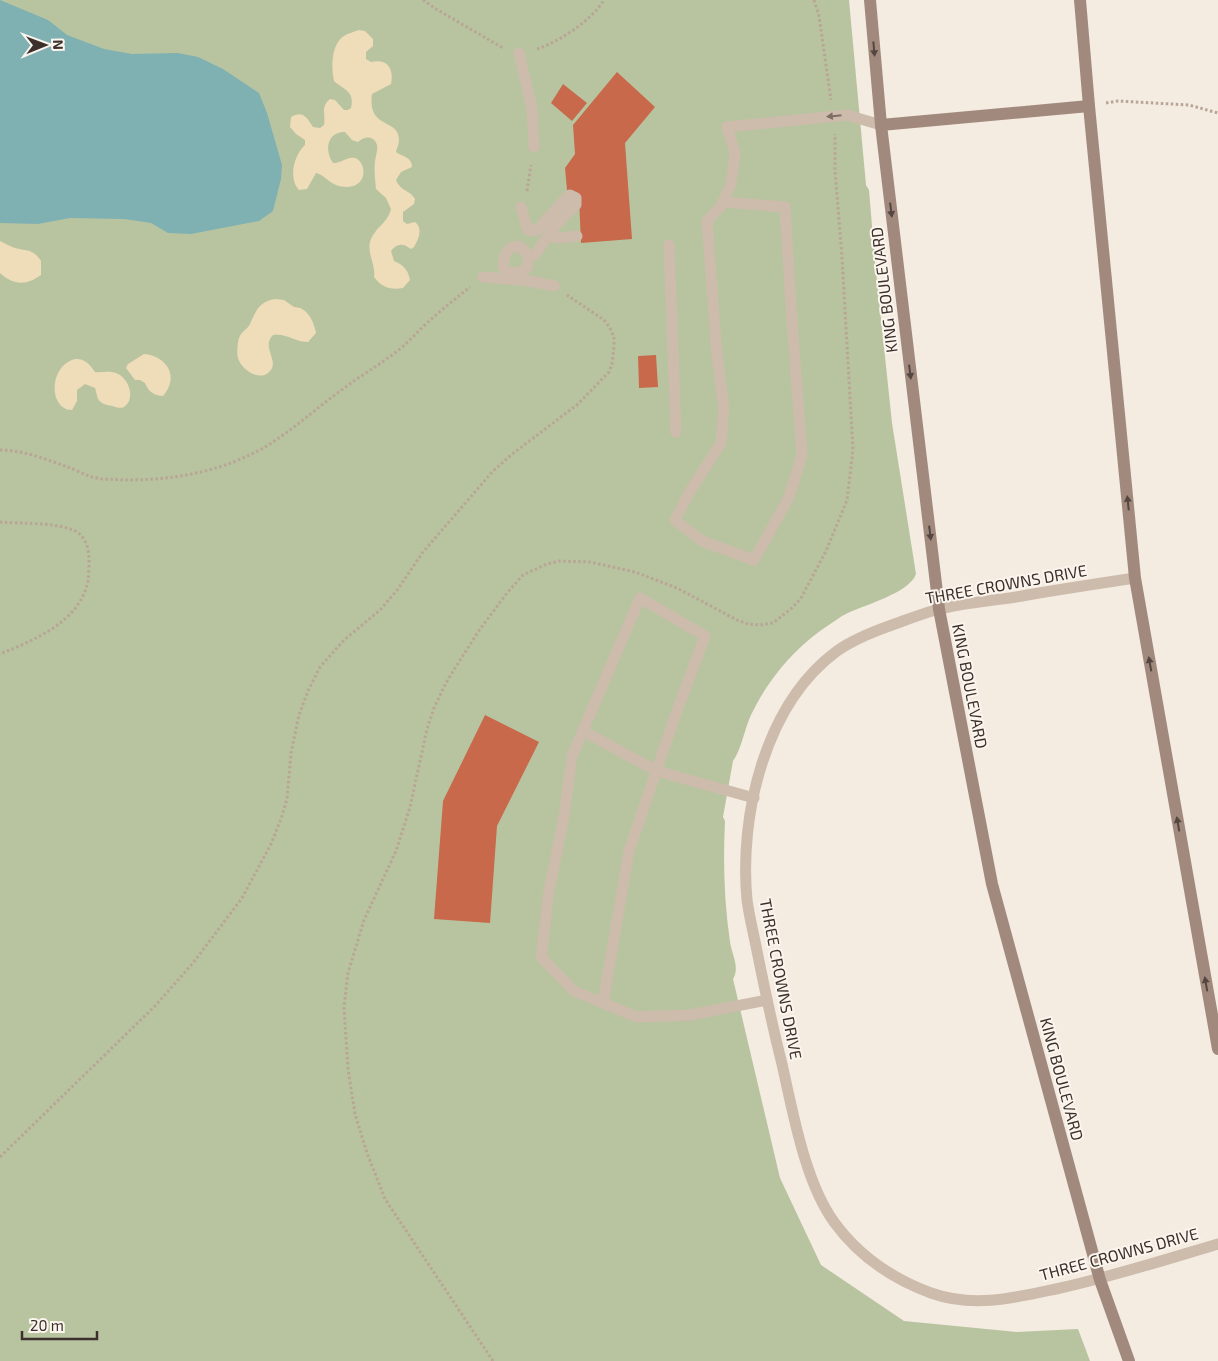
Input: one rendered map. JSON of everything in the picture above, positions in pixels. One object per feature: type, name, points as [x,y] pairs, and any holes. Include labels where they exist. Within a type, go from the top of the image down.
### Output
[{"type":"street","name":"KING BOULEVARD","points":[[870,0],[881,126],[939,609],[992,884],[1100,1280],[1129,1361]]},
{"type":"street","points":[[1080,0],[1135,578],[1218,1049]]},
{"type":"street","points":[[881,126],[1089,106]]},
{"type":"lane","points":[[519,52],[532,108],[534,147]]},
{"type":"lane","points":[[723,202],[785,207],[802,455],[788,497],[754,560],[702,541],[676,520],[689,493],[721,443],[724,409],[717,356],[707,221],[723,202],[731,184],[734,153],[727,127],[847,115],[881,126]]},
{"type":"lane","points":[[521,207],[527,228],[534,231],[567,197],[570,195],[576,198],[576,205],[567,212],[535,255]]},
{"type":"lane","points":[[548,236],[559,238],[576,236]]},
{"type":"lane","points":[[669,245],[676,432]]},
{"type":"lane","points":[[483,277],[530,281],[554,286]]},
{"type":"lane","name":"THREE CROWNS DRIVE","points":[[1135,578],[939,609],[860,636],[826,660],[801,687],[778,722],[766,750],[749,825],[746,871],[748,902],[767,1000],[801,1141],[816,1191],[834,1222],[868,1258],[899,1279],[934,1294],[969,1301],[1002,1300],[1100,1280],[1218,1244]]},
{"type":"lane","points":[[603,1003],[630,852],[705,636],[640,598],[572,756],[564,816],[549,891],[541,957],[574,991],[603,1003],[637,1017],[690,1015],[767,1000]]},
{"type":"lane","points":[[583,731],[657,771],[754,798]]},
{"type":"path","points":[[423,0],[511,53],[524,53],[547,46],[556,41],[586,19],[604,0]]},
{"type":"path","points":[[1089,106],[1118,101],[1180,104],[1218,113]]},
{"type":"path","points":[[521,207],[527,191],[534,147]]},
{"type":"path","points":[[0,450],[10,450],[42,458],[90,476],[104,479],[145,480],[175,477],[210,470],[231,463],[271,443],[318,409],[343,388],[396,352],[426,324],[483,277]]},
{"type":"path","points":[[0,1157],[155,1006],[193,963],[242,898],[282,819],[287,799],[291,753],[299,715],[320,667],[336,648],[385,604],[398,589],[423,552],[493,471],[578,404],[609,372],[614,346],[614,337],[610,328],[604,320],[554,286]]},
{"type":"path","points":[[0,522],[61,527],[73,530],[81,534],[89,551],[89,561],[88,581],[79,603],[72,612],[45,634],[0,654]]},
{"type":"green space","points":[[0,0],[849,0],[866,185],[869,190],[892,423],[916,574],[912,581],[895,593],[842,616],[809,639],[780,669],[764,691],[751,715],[739,750],[733,761],[723,817],[725,821],[726,911],[730,942],[736,965],[733,979],[780,1178],[821,1265],[904,1321],[1017,1332],[1078,1329],[1090,1361],[0,1361]]},
{"type":"sand","points":[[359,30],[365,31],[373,39],[373,46],[366,52],[366,59],[371,62],[386,63],[392,74],[391,84],[372,94],[374,113],[378,119],[398,133],[399,142],[396,152],[409,159],[412,164],[412,167],[401,172],[396,180],[415,199],[414,204],[403,212],[403,221],[407,224],[415,222],[420,230],[414,247],[411,249],[400,245],[391,251],[394,261],[405,268],[409,276],[410,280],[403,288],[387,287],[380,284],[374,277],[370,242],[391,209],[386,198],[376,189],[375,161],[377,147],[374,139],[366,138],[358,142],[352,140],[345,132],[334,135],[331,138],[328,147],[333,163],[355,158],[362,164],[362,179],[354,186],[336,185],[316,173],[307,189],[299,190],[294,179],[295,160],[305,145],[305,140],[290,127],[291,117],[299,114],[302,115],[307,118],[313,127],[320,128],[324,125],[324,108],[330,99],[335,100],[344,110],[351,108],[350,94],[334,81],[332,70],[333,57],[334,50],[340,40],[347,34]]},
{"type":"sand","points":[[0,241],[12,247],[28,251],[38,257],[41,261],[41,275],[30,281],[20,283],[10,280],[0,273]]},
{"type":"sand","points":[[270,300],[284,300],[294,307],[303,309],[312,320],[316,333],[308,342],[283,335],[273,335],[269,345],[273,364],[272,369],[264,375],[255,375],[246,370],[238,358],[237,347],[239,339],[259,307]]},
{"type":"sand","points":[[144,354],[165,363],[171,375],[168,389],[163,396],[154,394],[145,383],[135,380],[126,368],[128,364]]},
{"type":"sand","points":[[75,359],[81,359],[86,362],[95,372],[112,372],[122,377],[130,389],[128,403],[121,408],[104,404],[98,399],[95,388],[85,384],[77,390],[77,401],[72,410],[64,408],[56,396],[56,378],[66,363]]},
{"type":"water","points":[[0,0],[48,20],[67,35],[104,49],[132,54],[178,53],[198,57],[223,69],[259,93],[267,113],[282,165],[281,179],[273,211],[259,221],[191,234],[168,233],[151,223],[124,219],[70,218],[38,224],[0,223]]},
{"type":"building","points":[[617,72],[655,107],[625,143],[632,239],[581,243],[579,198],[567,190],[565,168],[575,154],[573,125]]},
{"type":"building","points":[[563,84],[587,103],[572,121],[551,103]]},
{"type":"building","points":[[656,355],[658,387],[639,388],[638,356]]},
{"type":"building","points":[[485,715],[539,742],[497,826],[490,923],[434,919],[443,801]]}]
